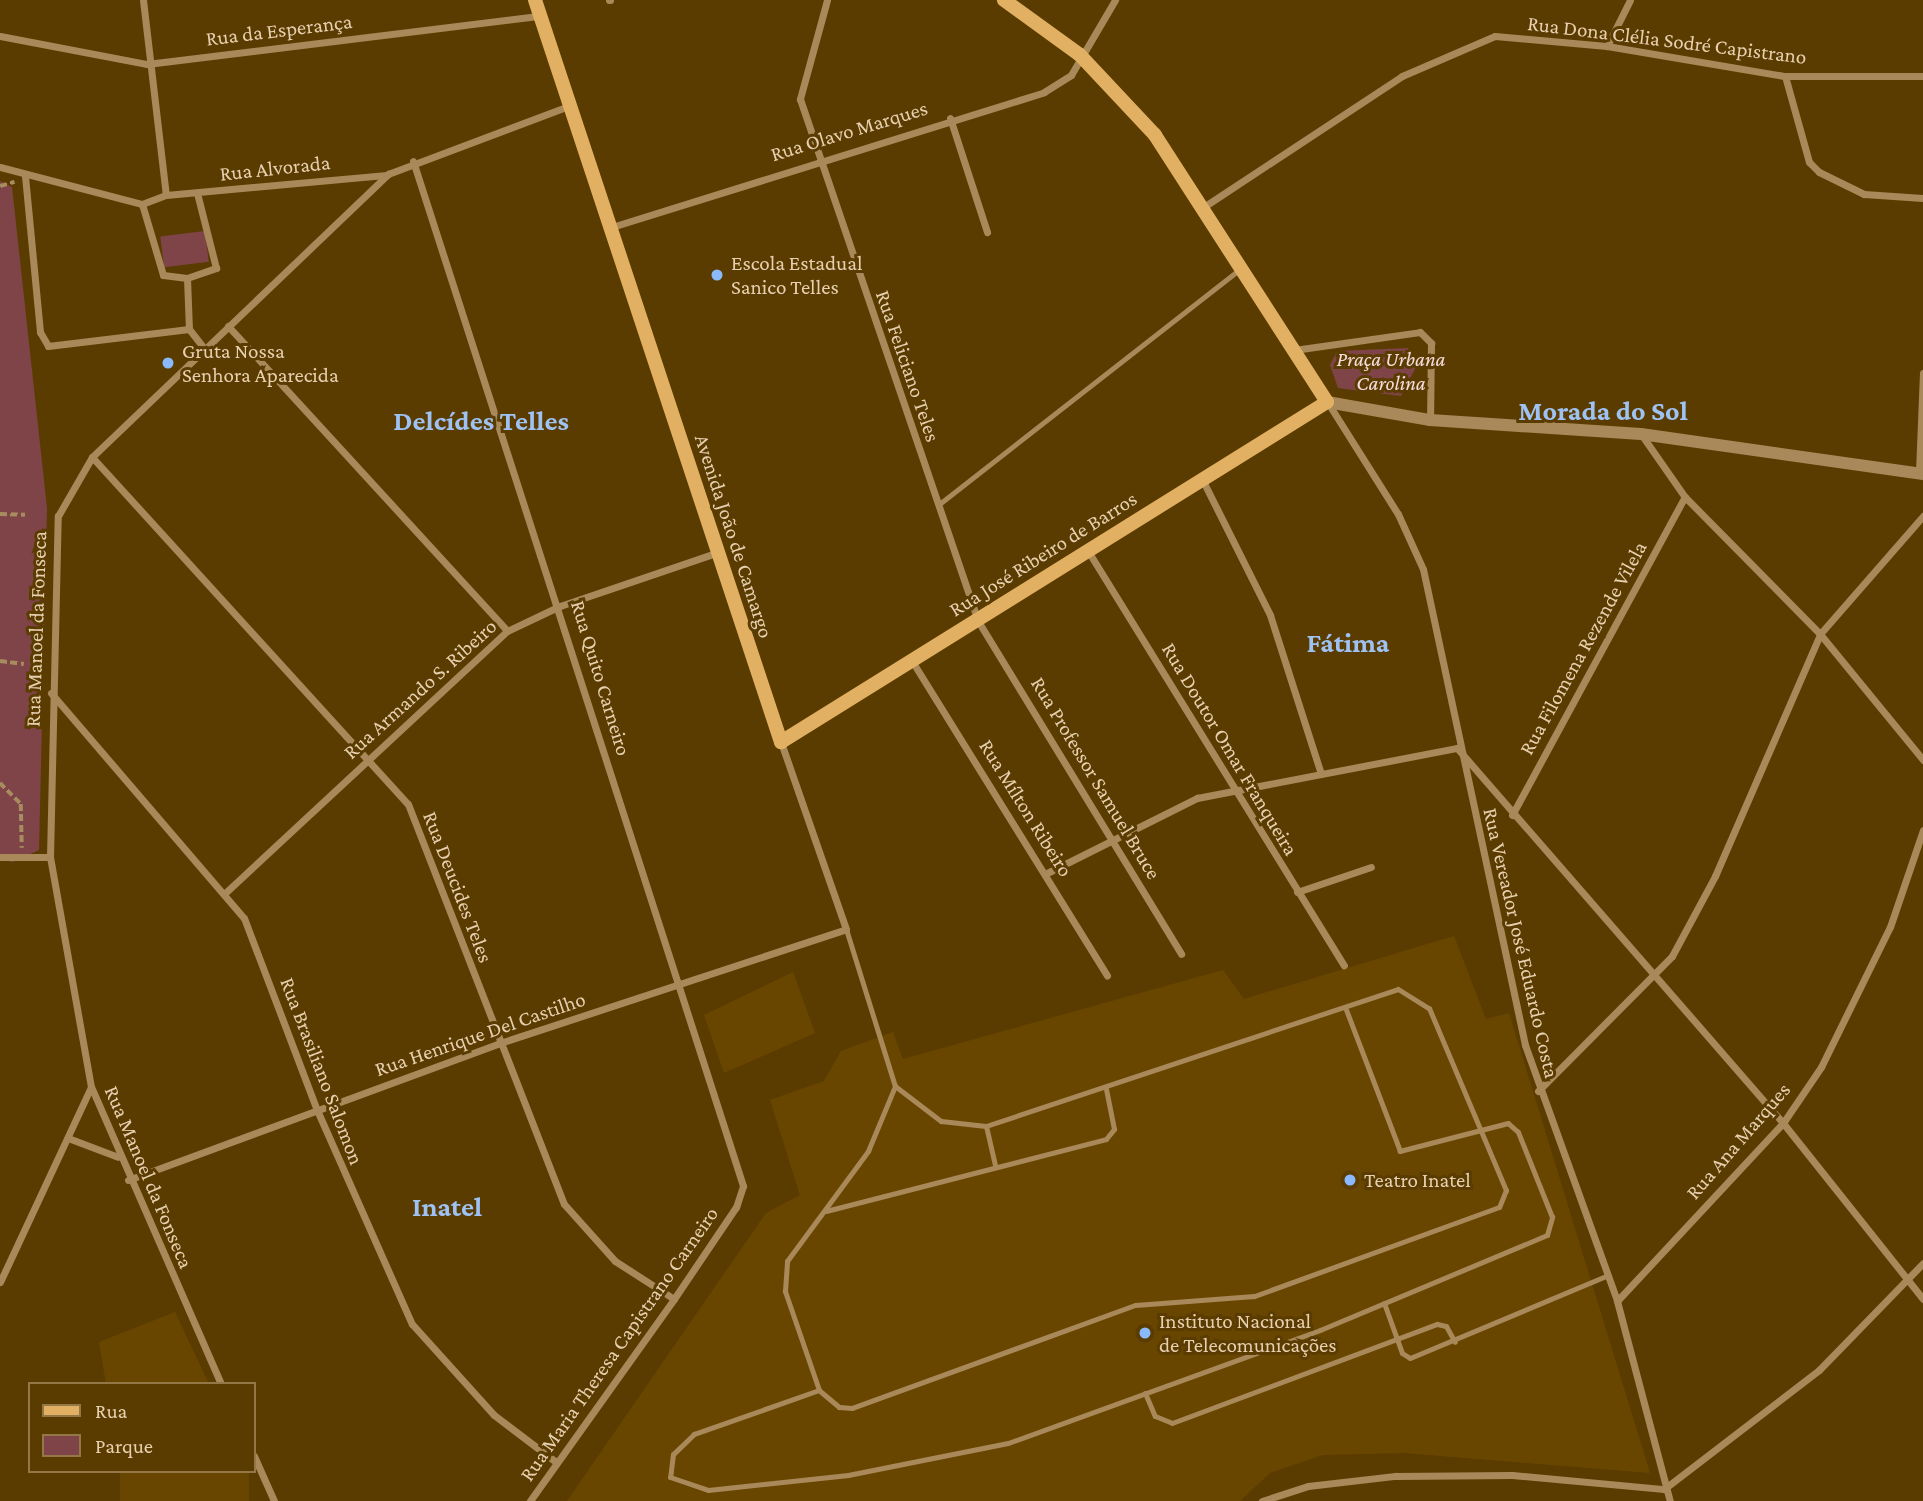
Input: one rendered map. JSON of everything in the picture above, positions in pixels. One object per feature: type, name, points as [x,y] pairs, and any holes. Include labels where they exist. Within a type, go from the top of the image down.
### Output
[{"type":"main road","name":"Avenida João de Camargo","points":[[535,0],[569,106],[615,226],[716,553],[781,742]]},
{"type":"main road","points":[[1003,0],[1080,55],[1155,135],[1327,402]]},
{"type":"main road","name":"Rua José Ribeiro de Barros","points":[[781,742],[1327,402]]},
{"type":"street","points":[[143,0],[147,64],[166,195]]},
{"type":"street","name":"Rua Feliciano Teles","points":[[827,0],[800,99],[978,621]]},
{"type":"street","name":"Rua Olavo Marques","points":[[615,226],[818,157],[1044,92],[1071,75],[1080,55],[1115,0]]},
{"type":"street","points":[[1607,46],[1630,0]]},
{"type":"street","name":"Rua da Esperança","points":[[0,36],[147,64],[540,16]]},
{"type":"street","name":"Rua Dona Clélia Sodré Capistrano","points":[[1202,208],[1402,76],[1495,36],[1607,46],[1785,76],[1923,76]]},
{"type":"street","points":[[1785,76],[1809,162],[1847,189],[1923,198]]},
{"type":"street","name":"Rua Manoel da Fonseca","points":[[220,1382],[128,1180],[91,1087],[50,857],[50,692],[58,516],[92,457],[203,347],[388,174],[413,161],[569,106]]},
{"type":"street","points":[[950,118],[987,232]]},
{"type":"street","name":"Rua Quito Carneiro","points":[[413,161],[560,606],[678,986],[740,1162],[743,1186],[736,1207]]},
{"type":"street","points":[[0,167],[25,176],[142,204],[163,275],[187,278],[216,268],[197,193]]},
{"type":"street","name":"Rua Alvorada","points":[[142,204],[166,195],[388,174]]},
{"type":"street","points":[[25,176],[40,332],[48,346],[59,348],[189,329]]},
{"type":"street","points":[[187,278],[189,329],[203,347]]},
{"type":"street","points":[[228,326],[507,631]]},
{"type":"street","points":[[1293,350],[1420,332],[1430,342],[1430,420]]},
{"type":"street","points":[[1327,402],[1430,420],[1641,434],[1921,473],[1923,373]]},
{"type":"street","name":"Rua Vereador José Eduardo Costa","points":[[1327,402],[1413,544],[1457,748],[1538,1091],[1617,1301],[1664,1489],[1670,1501]]},
{"type":"street","points":[[1641,434],[1685,497],[1820,634],[1923,760]]},
{"type":"street","name":"Rua Deucides Teles","points":[[92,457],[366,761],[408,804],[427,845],[497,1044],[564,1205],[615,1261],[674,1299]]},
{"type":"street","points":[[1202,479],[1270,615],[1321,774]]},
{"type":"street","name":"Rua Filomena Rezende Vilela","points":[[1512,815],[1685,497]]},
{"type":"street","points":[[1538,1091],[1656,975],[1715,876],[1820,634],[1923,516]]},
{"type":"street","name":"Rua Doutor Omar Franqueira","points":[[1088,550],[1297,892],[1345,965]]},
{"type":"street","name":"Rua Armando S. Ribeiro","points":[[224,894],[507,631],[560,606],[716,553]]},
{"type":"street","name":"Rua Professor Samuel Bruce","points":[[978,621],[1112,836],[1181,954]]},
{"type":"street","name":"Rua Mílton Ribeiro","points":[[912,660],[1047,873],[1107,976]]},
{"type":"street","name":"Rua Brasiliano Salomon","points":[[50,692],[244,918],[317,1110],[412,1324],[494,1415],[556,1462]]},
{"type":"street","name":"Avenida João de Camargo","points":[[781,742],[846,929]]},
{"type":"street","points":[[1047,873],[1112,836],[1197,798],[1457,748],[1512,815],[1656,975],[1783,1123],[1923,1299]]},
{"type":"street","name":"Rua Ana Marques","points":[[1617,1301],[1783,1123],[1845,1025],[1890,927],[1923,830]]},
{"type":"street","points":[[0,857],[50,857]]},
{"type":"street","points":[[1297,892],[1371,867]]},
{"type":"street","name":"Rua Henrique Del Castilho","points":[[128,1180],[497,1044],[846,929]]},
{"type":"street","points":[[0,1282],[91,1087]]},
{"type":"street","points":[[68,1138],[118,1157]]},
{"type":"street","name":"Rua Maria Theresa Capistrano Carneiro","points":[[530,1501],[736,1207]]},
{"type":"street","points":[[1265,1500],[1308,1486],[1395,1476],[1512,1475],[1664,1489],[1819,1370],[1910,1281],[1923,1264]]},
{"type":"street","points":[[256,1460],[274,1501]]},
{"type":"lane","points":[[937,506],[1009,456],[1125,356],[1242,268]]},
{"type":"lane","name":"Avenida João de Camargo","points":[[846,929],[895,1086]]},
{"type":"lane","points":[[1398,989],[1420,999],[1506,1190],[1504,1200],[1487,1214],[1254,1296],[1135,1305],[852,1408],[839,1408],[818,1390],[784,1275],[794,1246],[826,1211],[868,1151],[895,1086],[941,1121],[986,1126],[1106,1089],[1398,989]]},
{"type":"lane","points":[[818,1390],[694,1434],[673,1454],[670,1477],[708,1490],[908,1465],[1007,1443],[1384,1303],[1550,1230],[1552,1217],[1518,1132],[1503,1121],[1479,1127],[1407,1154],[1400,1151],[1345,1007]]},
{"type":"lane","points":[[826,1211],[1110,1136],[1114,1118],[1106,1089]]},
{"type":"lane","points":[[986,1126],[995,1165]]},
{"type":"lane","points":[[1384,1303],[1397,1338],[1410,1358],[1455,1342],[1608,1275]]},
{"type":"lane","points":[[1145,1393],[1154,1416],[1172,1423],[1441,1324],[1455,1342]]},
{"type":"path","points":[[0,514],[25,515]]},
{"type":"path","points":[[0,661],[24,664]]},
{"type":"path","points":[[0,783],[21,804],[23,858]]},
{"type":"shaded area","name":"Instituto Nacional de Telecomunicações","points":[[1454,936],[1486,1019],[1509,1013],[1650,1473],[1404,1453],[1323,1455],[1270,1473],[1240,1501],[567,1501],[766,1213],[800,1195],[770,1100],[824,1081],[841,1051],[893,1032],[903,1059],[1223,970],[1244,999]]},
{"type":"shaded area","points":[[793,972],[815,1033],[724,1073],[704,1015]]},
{"type":"shaded area","points":[[175,1312],[208,1382],[106,1382],[99,1342]]},
{"type":"shaded area","points":[[120,1473],[249,1473],[249,1501],[120,1501]]},
{"type":"green space","points":[[0,181],[12,187],[47,508],[39,850],[13,862],[0,860]]},
{"type":"green space","points":[[205,231],[209,262],[164,267],[160,236]]},
{"type":"green space","name":"Praça Urbana Carolina","points":[[1408,348],[1416,367],[1401,396],[1338,388],[1330,365],[1337,351]]},
{"type":"place","name":"Escola Estadual Sanico Telles","points":[[717,275]]},
{"type":"place","name":"Gruta Nossa Senhora Aparecida","points":[[168,363]]},
{"type":"place","name":"Teatro Inatel","points":[[1350,1180]]},
{"type":"place","name":"Instituto Nacional de Telecomunicações","points":[[1145,1333]]},
{"type":"district","name":"Morada do Sol","points":[[1603,411]]},
{"type":"district","name":"Delcídes Telles","points":[[481,421]]},
{"type":"district","name":"Fátima","points":[[1348,643]]},
{"type":"district","name":"Inatel","points":[[447,1207]]}]
